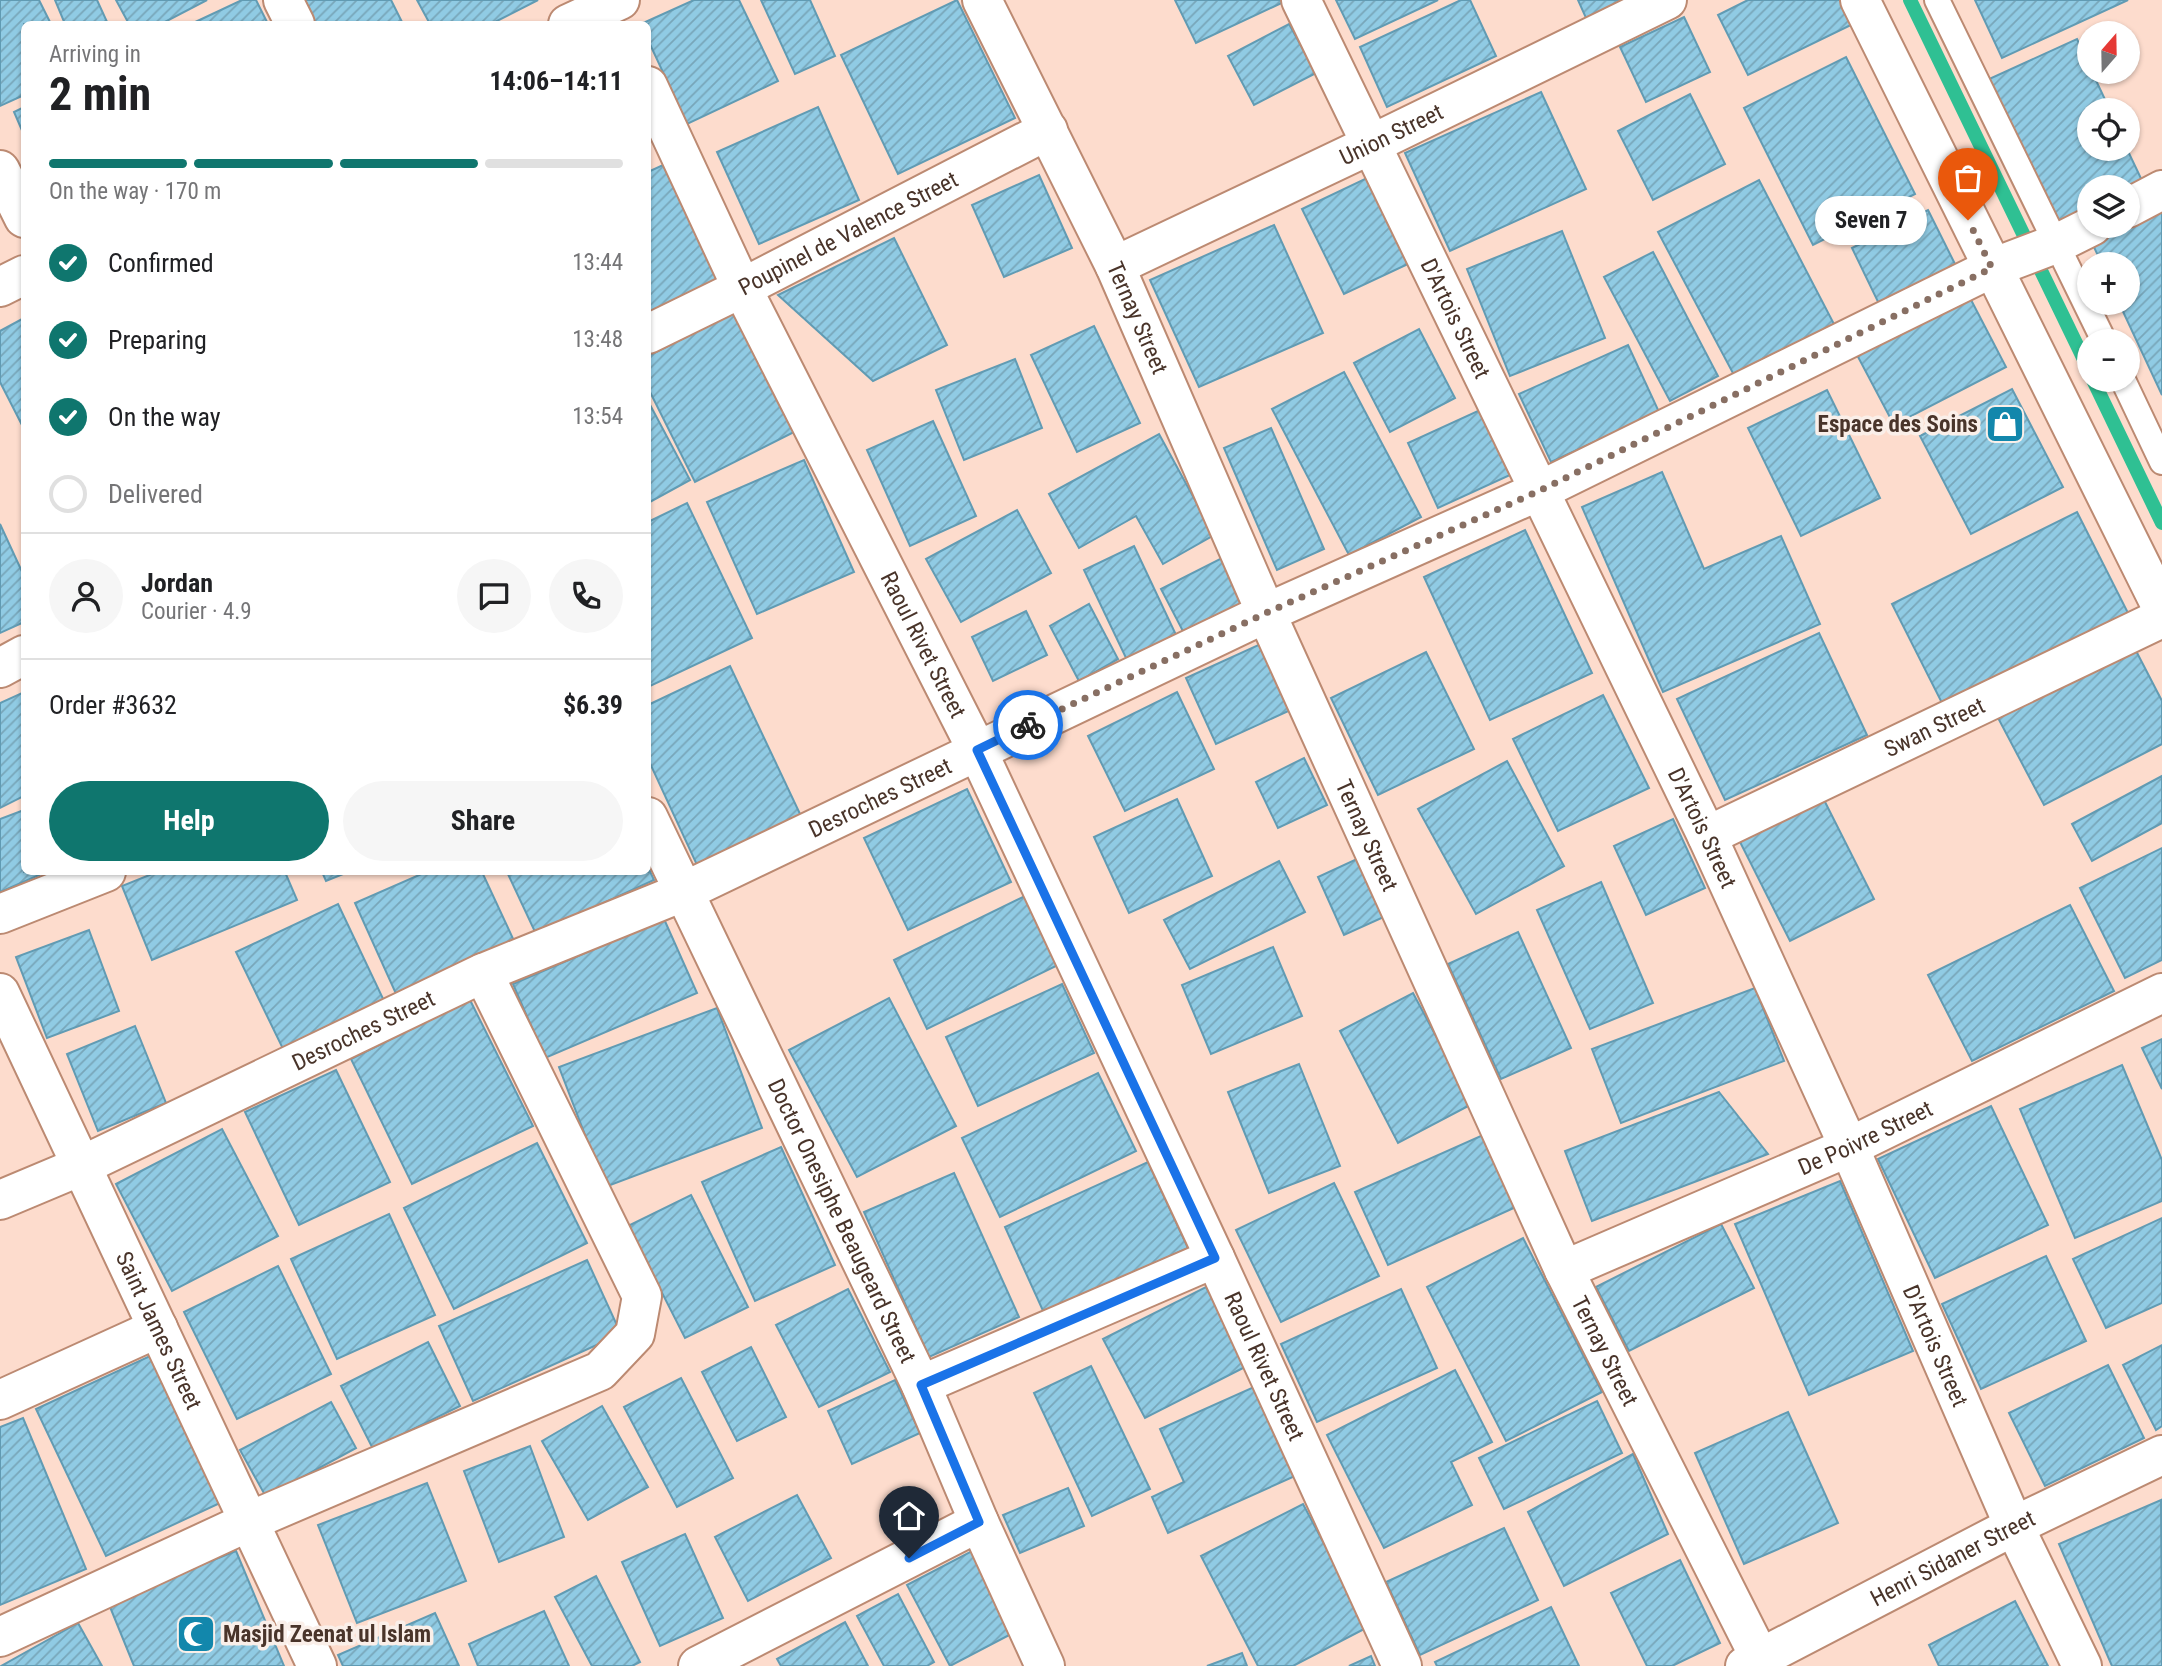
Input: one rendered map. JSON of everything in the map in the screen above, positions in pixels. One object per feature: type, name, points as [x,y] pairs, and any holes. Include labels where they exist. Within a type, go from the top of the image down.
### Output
[{"type":"street","points":[[283,0],[294,21]]},
{"type":"street","name":"Ternay Street","points":[[982,0],[1115,266],[1266,613],[1564,1270],[1757,1664]]},
{"type":"street","name":"D'Artois Street","points":[[1301,0],[1707,836],[1849,1147],[2014,1526],[2082,1666]]},
{"type":"street","name":"Union Street","points":[[1115,266],[1372,145],[1667,0]]},
{"type":"street","points":[[1860,0],[2162,608]]},
{"type":"street","points":[[576,21],[614,7]]},
{"type":"street","name":"Raoul Rivet Street","points":[[651,92],[742,288],[977,750],[1402,1666]]},
{"type":"street","name":"Poupinel de Valence Street","points":[[651,333],[1048,130]]},
{"type":"street","points":[[0,170],[21,212]]},
{"type":"street","points":[[2140,202],[2162,190]]},
{"type":"street","name":"Desroches Street","points":[[0,1200],[81,1166],[483,973],[683,892],[1266,613],[1539,491],[1992,268],[2077,233]]},
{"type":"street","points":[[0,287],[21,276]]},
{"type":"street","name":"Swan Street","points":[[1707,836],[2162,618]]},
{"type":"street","points":[[0,668],[21,657]]},
{"type":"street","name":"Doctor Onesiphe Beaugeard Street","points":[[651,823],[921,1385],[979,1522],[1045,1666]]},
{"type":"street","points":[[0,914],[98,875]]},
{"type":"street","points":[[0,1637],[250,1521],[600,1371],[635,1334],[642,1296],[483,973]]},
{"type":"street","name":"Saint James Street","points":[[0,993],[317,1666]]},
{"type":"street","name":"De Poivre Street","points":[[1564,1270],[1849,1147],[2162,993]]},
{"type":"street","points":[[921,1385],[1215,1258]]},
{"type":"street","points":[[0,1400],[158,1328]]},
{"type":"street","name":"Henri Sidaner Street","points":[[1757,1664],[2014,1526],[2162,1455]]},
{"type":"street","points":[[698,1666],[979,1522]]},
{"type":"lane","points":[[1937,0],[2098,329]]},
{"type":"lane","points":[[2129,392],[2162,462]]},
{"type":"building","points":[[0,0],[39,0],[50,21],[21,21],[21,96],[0,106]]},
{"type":"building","points":[[55,0],[97,0],[107,21],[64,21]]},
{"type":"building","points":[[116,0],[207,0],[167,21],[127,21]]},
{"type":"building","points":[[242,0],[256,0],[266,21],[197,21]]},
{"type":"building","points":[[301,0],[391,0],[402,21],[312,21]]},
{"type":"building","points":[[417,0],[538,0],[497,21],[428,21]]},
{"type":"building","points":[[694,0],[739,0],[778,81],[687,124],[651,46],[651,21],[648,21]]},
{"type":"building","points":[[761,0],[810,0],[835,56],[795,74]]},
{"type":"building","points":[[957,0],[1015,118],[898,174],[841,55]]},
{"type":"building","points":[[1175,0],[1288,0],[1196,43]]},
{"type":"building","points":[[1336,0],[1438,0],[1355,39]]},
{"type":"building","points":[[1461,0],[1470,0],[1496,56],[1387,107],[1360,47]]},
{"type":"building","points":[[1578,0],[1625,0],[1586,18]]},
{"type":"building","points":[[1748,0],[1843,0],[1855,23],[1748,75],[1718,15]]},
{"type":"building","points":[[1975,0],[2128,0],[2077,21],[2077,23],[2002,58]]},
{"type":"building","points":[[1684,17],[1710,72],[1646,102],[1620,47]]},
{"type":"building","points":[[1289,24],[1316,73],[1254,105],[1228,56]]},
{"type":"building","points":[[2077,39],[2077,84],[2098,84],[2104,98],[2077,98],[2077,161],[2133,161],[2139,175],[2077,175],[2077,221],[2057,230],[1987,80]]},
{"type":"building","points":[[1846,57],[1915,194],[1813,245],[1744,108]]},
{"type":"building","points":[[1541,92],[1586,189],[1450,251],[1405,153]]},
{"type":"building","points":[[1690,94],[1725,164],[1653,200],[1618,131]]},
{"type":"building","points":[[818,107],[859,200],[759,244],[717,152]]},
{"type":"building","points":[[21,108],[21,128],[14,112]]},
{"type":"building","points":[[663,165],[719,281],[651,314],[651,171]]},
{"type":"building","points":[[1039,175],[1072,248],[1004,277],[972,205]]},
{"type":"building","points":[[2140,176],[2146,189],[2140,189]]},
{"type":"building","points":[[1367,178],[1408,264],[1344,294],[1302,209]]},
{"type":"building","points":[[1759,180],[1835,326],[1735,377],[1658,232]]},
{"type":"building","points":[[1928,210],[1958,270],[1881,308],[1852,248]]},
{"type":"building","points":[[2162,211],[2162,395],[2140,348],[2140,329],[2131,329],[2125,315],[2140,315],[2140,252],[2096,252],[2092,243],[2103,238],[2140,238],[2140,221]]},
{"type":"building","points":[[1274,225],[1323,333],[1199,387],[1150,280]]},
{"type":"building","points":[[1562,231],[1605,338],[1510,376],[1467,269]]},
{"type":"building","points":[[894,238],[947,345],[873,381],[778,295]]},
{"type":"building","points":[[1653,252],[1718,376],[1670,401],[1604,277]]},
{"type":"building","points":[[1969,296],[2006,367],[1894,425],[1857,355]]},
{"type":"building","points":[[735,312],[796,431],[695,482],[651,394],[651,354]]},
{"type":"building","points":[[21,320],[21,423],[0,382],[0,331]]},
{"type":"building","points":[[1094,326],[1140,423],[1077,452],[1031,355]]},
{"type":"building","points":[[1419,329],[1455,398],[1390,432],[1354,363]]},
{"type":"building","points":[[1628,345],[1659,412],[1551,462],[1519,394]]},
{"type":"building","points":[[1015,359],[1042,428],[964,460],[936,390]]},
{"type":"building","points":[[1344,372],[1421,517],[1349,555],[1272,409]]},
{"type":"building","points":[[2012,389],[2063,487],[1971,534],[1920,436]]},
{"type":"building","points":[[1827,390],[1880,498],[1801,536],[1748,428]]},
{"type":"building","points":[[651,407],[690,480],[651,501]]},
{"type":"building","points":[[1480,410],[1510,475],[1438,508],[1408,443]]},
{"type":"building","points":[[933,421],[976,516],[910,546],[867,450]]},
{"type":"building","points":[[1271,428],[1324,549],[1277,570],[1224,448]]},
{"type":"building","points":[[1159,434],[1214,535],[1163,564],[1136,516],[1079,548],[1049,494]]},
{"type":"building","points":[[804,460],[854,572],[757,614],[707,502]]},
{"type":"building","points":[[1662,472],[1704,569],[1781,536],[1820,624],[1663,692],[1582,507]]},
{"type":"building","points":[[687,503],[752,638],[651,686],[651,521]]},
{"type":"building","points":[[1017,510],[1051,573],[961,622],[926,559]]},
{"type":"building","points":[[2077,512],[2128,613],[1943,705],[1892,604]]},
{"type":"building","points":[[0,524],[21,570],[21,623],[0,633]]},
{"type":"building","points":[[1525,530],[1592,673],[1490,720],[1424,577]]},
{"type":"building","points":[[1134,546],[1177,637],[1127,660],[1084,570]]},
{"type":"building","points":[[1222,558],[1246,606],[1186,637],[1161,589]]},
{"type":"building","points":[[1089,604],[1118,659],[1079,681],[1050,626]]},
{"type":"building","points":[[1026,611],[1047,655],[993,681],[972,637]]},
{"type":"building","points":[[1819,633],[1867,735],[1725,800],[1677,699]]},
{"type":"building","points":[[1265,642],[1295,708],[1216,744],[1186,678]]},
{"type":"building","points":[[2133,645],[2162,701],[2162,744],[2044,805],[1997,716]]},
{"type":"building","points":[[1426,652],[1474,749],[1378,795],[1331,698]]},
{"type":"building","points":[[730,666],[801,816],[697,865],[651,765],[651,704]]},
{"type":"building","points":[[1177,692],[1214,769],[1125,811],[1088,736]]},
{"type":"building","points":[[21,693],[21,798],[0,808],[0,703]]},
{"type":"building","points":[[1603,695],[1649,788],[1558,831],[1513,739]]},
{"type":"building","points":[[1304,758],[1327,805],[1278,828],[1256,782]]},
{"type":"building","points":[[1507,761],[1564,866],[1476,914],[1418,809]]},
{"type":"building","points":[[2162,776],[2162,823],[2092,861],[2072,824]]},
{"type":"building","points":[[967,789],[1011,882],[908,930],[864,838]]},
{"type":"building","points":[[1821,794],[1874,899],[1790,941],[1737,836]]},
{"type":"building","points":[[1177,799],[1212,876],[1129,913],[1094,837]]},
{"type":"building","points":[[21,811],[21,875],[39,875],[0,892],[0,819]]},
{"type":"building","points":[[1673,819],[1705,888],[1646,915],[1614,846]]},
{"type":"building","points":[[2162,848],[2162,960],[2125,978],[2080,888]]},
{"type":"building","points":[[1359,858],[1386,916],[1344,935],[1318,877]]},
{"type":"building","points":[[1279,861],[1305,912],[1190,969],[1164,920]]},
{"type":"building","points":[[651,874],[654,880],[536,934],[508,875]]},
{"type":"building","points":[[150,875],[286,875],[297,900],[152,960],[122,886]]},
{"type":"building","points":[[323,875],[341,875],[326,881]]},
{"type":"building","points":[[419,875],[483,875],[515,943],[397,996],[355,903]]},
{"type":"building","points":[[1601,882],[1653,1003],[1590,1029],[1537,910]]},
{"type":"building","points":[[1027,895],[1060,964],[927,1029],[894,960]]},
{"type":"building","points":[[338,904],[386,1005],[285,1053],[236,952]]},
{"type":"building","points":[[2070,905],[2114,991],[1972,1061],[1928,975]]},
{"type":"building","points":[[664,919],[697,993],[545,1058],[513,984]]},
{"type":"building","points":[[89,930],[119,1011],[47,1038],[16,957]]},
{"type":"building","points":[[1518,932],[1571,1048],[1501,1079],[1448,964]]},
{"type":"building","points":[[1273,947],[1302,1016],[1211,1054],[1182,985]]},
{"type":"building","points":[[1062,984],[1094,1053],[978,1106],[946,1037]]},
{"type":"building","points":[[1755,988],[1784,1061],[1621,1123],[1592,1049]]},
{"type":"building","points":[[1413,993],[1472,1104],[1398,1143],[1340,1031]]},
{"type":"building","points":[[889,998],[956,1126],[857,1177],[789,1050]]},
{"type":"building","points":[[470,1000],[533,1126],[412,1184],[351,1059]]},
{"type":"building","points":[[717,1008],[762,1128],[605,1187],[559,1067]]},
{"type":"building","points":[[135,1026],[166,1103],[98,1131],[67,1054]]},
{"type":"building","points":[[2162,1039],[2162,1089],[2142,1048]]},
{"type":"building","points":[[1299,1064],[1340,1166],[1269,1193],[1228,1092]]},
{"type":"building","points":[[2122,1065],[2162,1160],[2162,1201],[2075,1238],[2020,1109]]},
{"type":"building","points":[[336,1070],[390,1182],[299,1225],[245,1112]]},
{"type":"building","points":[[1098,1073],[1136,1151],[1000,1217],[962,1138]]},
{"type":"building","points":[[1719,1092],[1768,1154],[1592,1221],[1565,1151]]},
{"type":"building","points":[[1991,1106],[2048,1225],[1935,1278],[1878,1159]]},
{"type":"building","points":[[222,1129],[278,1236],[172,1291],[116,1184]]},
{"type":"building","points":[[1483,1135],[1516,1207],[1388,1265],[1355,1192]]},
{"type":"building","points":[[537,1143],[587,1243],[454,1309],[404,1208]]},
{"type":"building","points":[[781,1147],[835,1265],[755,1301],[702,1182]]},
{"type":"building","points":[[1148,1162],[1188,1248],[1044,1313],[1005,1227]]},
{"type":"building","points":[[954,1173],[1019,1317],[929,1357],[864,1212]]},
{"type":"building","points":[[1840,1181],[1913,1351],[1809,1395],[1735,1224]]},
{"type":"building","points":[[1334,1183],[1379,1276],[1281,1322],[1236,1230]]},
{"type":"building","points":[[691,1195],[748,1307],[685,1338],[628,1226]]},
{"type":"building","points":[[389,1214],[435,1315],[337,1359],[291,1259]]},
{"type":"building","points":[[2162,1218],[2162,1303],[2106,1328],[2073,1259]]},
{"type":"building","points":[[1721,1224],[1754,1288],[1629,1351],[1596,1287]]},
{"type":"building","points":[[1523,1238],[1602,1392],[1506,1441],[1427,1287]]},
{"type":"building","points":[[2046,1256],[2086,1341],[1981,1389],[1942,1304]]},
{"type":"building","points":[[587,1260],[621,1334],[473,1401],[439,1326]]},
{"type":"building","points":[[278,1266],[331,1374],[237,1419],[184,1312]]},
{"type":"building","points":[[1206,1287],[1247,1366],[1145,1418],[1103,1339]]},
{"type":"building","points":[[848,1289],[890,1372],[819,1407],[776,1325]]},
{"type":"building","points":[[1401,1289],[1437,1368],[1317,1422],[1281,1344]]},
{"type":"building","points":[[428,1342],[460,1406],[373,1449],[341,1386]]},
{"type":"building","points":[[2162,1345],[2162,1426],[2156,1430],[2123,1365]]},
{"type":"building","points":[[751,1347],[786,1417],[737,1441],[702,1372]]},
{"type":"building","points":[[150,1356],[220,1503],[106,1556],[36,1409]]},
{"type":"building","points":[[2108,1365],[2144,1438],[2045,1486],[2009,1413]]},
{"type":"building","points":[[1091,1366],[1150,1489],[1092,1516],[1034,1393]]},
{"type":"building","points":[[1455,1370],[1492,1442],[1451,1462],[1472,1505],[1384,1548],[1327,1435]]},
{"type":"building","points":[[681,1378],[733,1478],[677,1507],[624,1407]]},
{"type":"building","points":[[895,1380],[920,1433],[852,1464],[828,1411]]},
{"type":"building","points":[[1254,1387],[1295,1476],[1168,1533],[1152,1497],[1184,1482],[1160,1429]]},
{"type":"building","points":[[1597,1401],[1622,1453],[1504,1509],[1479,1458]]},
{"type":"building","points":[[331,1402],[356,1448],[266,1497],[240,1450]]},
{"type":"building","points":[[602,1406],[648,1487],[588,1520],[542,1441]]},
{"type":"building","points":[[1788,1412],[1838,1523],[1744,1564],[1695,1453]]},
{"type":"building","points":[[23,1418],[86,1569],[0,1605],[0,1427]]},
{"type":"building","points":[[530,1446],[564,1537],[499,1562],[464,1471]]},
{"type":"building","points":[[1633,1454],[1668,1534],[1564,1586],[1528,1512]]},
{"type":"building","points":[[427,1483],[466,1581],[357,1623],[318,1525]]},
{"type":"building","points":[[1068,1488],[1084,1526],[1020,1553],[1003,1515]]},
{"type":"building","points":[[797,1495],[831,1558],[748,1601],[715,1537]]},
{"type":"building","points":[[2161,1500],[2162,1666],[2112,1666],[2059,1544]]},
{"type":"building","points":[[1303,1504],[1368,1627],[1293,1666],[1258,1666],[1201,1556]]},
{"type":"building","points":[[1504,1528],[1538,1600],[1420,1655],[1386,1582]]},
{"type":"building","points":[[685,1534],[723,1618],[660,1646],[622,1562]]},
{"type":"building","name":"Masjid Zeenat ul Islam","points":[[236,1551],[284,1666],[134,1666],[108,1602]]},
{"type":"building","points":[[972,1551],[1015,1632],[950,1666],[907,1585]]},
{"type":"building","points":[[1680,1560],[1720,1643],[1672,1666],[1647,1666],[1611,1593]]},
{"type":"building","points":[[596,1576],[640,1662],[632,1666],[592,1666],[555,1597]]},
{"type":"building","points":[[898,1594],[934,1662],[927,1666],[884,1666],[857,1616]]},
{"type":"building","points":[[2015,1601],[2048,1666],[1939,1666],[1929,1645]]},
{"type":"building","points":[[1551,1607],[1579,1666],[1437,1666],[1435,1662]]},
{"type":"building","points":[[544,1611],[569,1666],[478,1666],[469,1644]]},
{"type":"building","points":[[435,1613],[459,1666],[343,1666],[338,1655]]},
{"type":"building","points":[[845,1622],[868,1666],[781,1666],[777,1659]]},
{"type":"building","points":[[78,1623],[102,1666],[1,1666]]},
{"type":"building","points":[[1242,1653],[1247,1666],[1207,1666]]},
{"type":"building","points":[[1371,1656],[1375,1666],[1349,1666]]},
{"type":"waterway","points":[[1910,0],[2077,345]]},
{"type":"waterway","points":[[2099,392],[2162,523]]},
{"type":"way so far","points":[[1028,725],[1266,613],[1539,491],[1992,268],[1968,220]]},
{"type":"place","name":"Seven 7","points":[[1968,220]]},
{"type":"place","name":"Espace des Soins","points":[[2005,424]]},
{"type":"place","name":"Masjid Zeenat ul Islam","points":[[196,1634]]},
{"type":"route","points":[[909,1558],[979,1522],[921,1385],[1215,1258],[977,750],[1028,725]]}]
